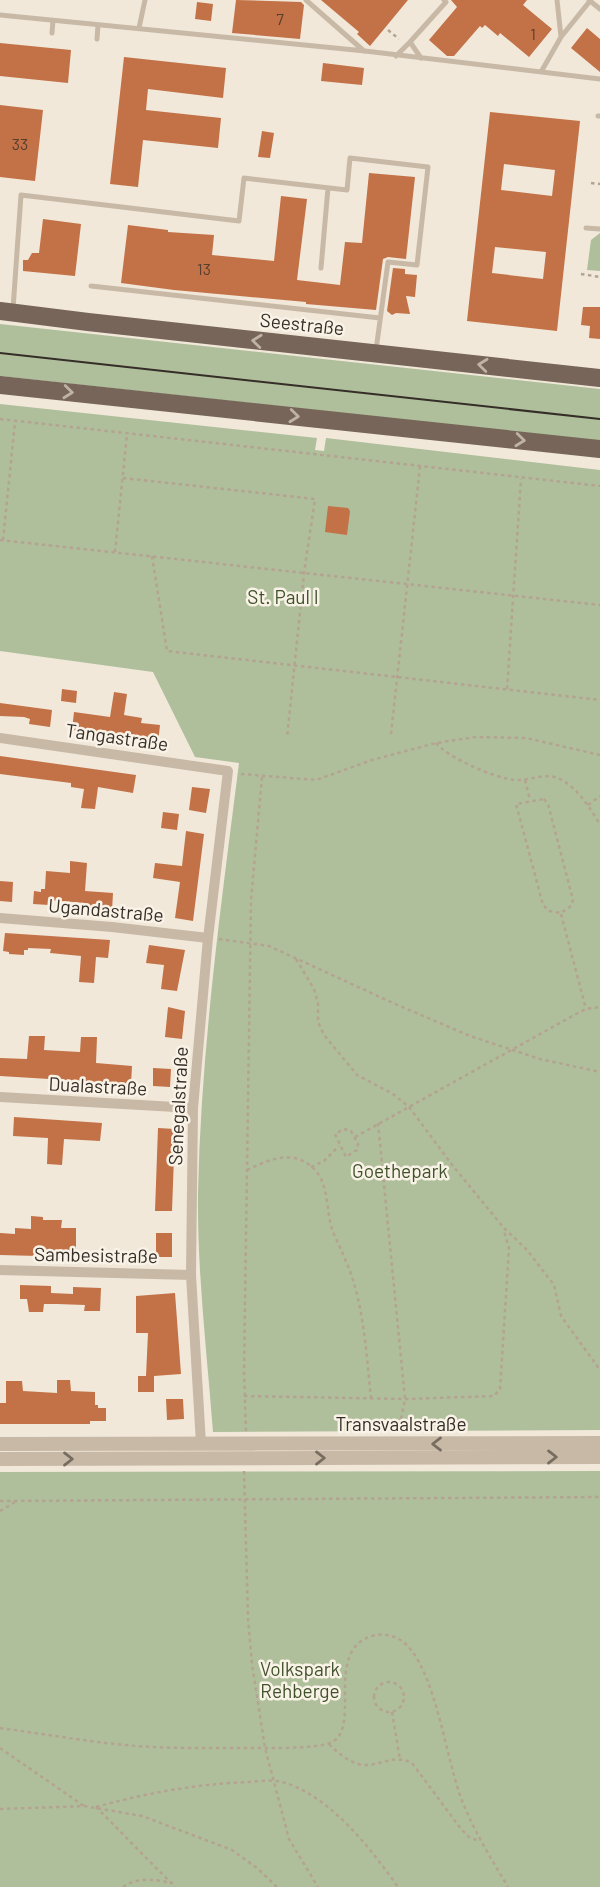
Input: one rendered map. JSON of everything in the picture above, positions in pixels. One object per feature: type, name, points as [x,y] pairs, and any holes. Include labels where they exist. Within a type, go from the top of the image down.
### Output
[{"type":"main road","name":"Seestraße","points":[[6,312],[600,378]]},
{"type":"main road","points":[[0,385],[600,449]]},
{"type":"street","name":"Tangastraße","points":[[0,738],[232,772]]},
{"type":"street","name":"Senegalstraße","points":[[202,1451],[191,1275],[193,1108],[232,772]]},
{"type":"street","name":"Ugandastraße","points":[[0,918],[212,938]]},
{"type":"street","name":"Dualastraße","points":[[0,1097],[193,1108]]},
{"type":"street","name":"Sambesistraße","points":[[0,1270],[191,1275]]},
{"type":"street","name":"Transvaalstraße","points":[[0,1459],[398,1444],[600,1443]]},
{"type":"street","name":"Transvaalstraße","points":[[0,1444],[202,1451],[600,1457]]},
{"type":"lane","points":[[139,29],[145,0]]},
{"type":"lane","points":[[306,0],[365,51]]},
{"type":"lane","points":[[396,56],[446,2],[444,0]]},
{"type":"lane","points":[[556,0],[561,37]]},
{"type":"lane","points":[[541,72],[561,37],[589,1],[600,9]]},
{"type":"lane","points":[[0,15],[365,51],[600,79]]},
{"type":"lane","points":[[52,33],[53,20]]},
{"type":"lane","points":[[97,39],[98,24]]},
{"type":"lane","points":[[408,44],[421,58]]},
{"type":"lane","points":[[6,312],[21,195],[239,221],[244,178],[347,190],[351,158],[428,167],[417,265],[388,262],[375,354]]},
{"type":"lane","points":[[321,268],[328,188]]},
{"type":"lane","points":[[586,228],[600,229]]},
{"type":"lane","points":[[91,286],[380,318]]},
{"type":"path","points":[[388,30],[408,44]]},
{"type":"path","points":[[591,183],[600,184]]},
{"type":"path","points":[[581,274],[600,277]]},
{"type":"path","points":[[0,419],[600,486]]},
{"type":"path","points":[[15,421],[2,540],[600,606]]},
{"type":"path","points":[[115,552],[127,434]]},
{"type":"path","points":[[391,734],[420,467]]},
{"type":"path","points":[[123,478],[315,499],[304,573],[287,738]]},
{"type":"path","points":[[507,689],[521,478]]},
{"type":"path","points":[[152,556],[167,651],[600,699]]},
{"type":"path","points":[[232,772],[262,777],[316,780],[372,760],[436,743],[475,737],[509,736],[600,755]]},
{"type":"path","points":[[436,743],[441,749],[482,770],[512,780],[548,775],[562,780],[588,805],[600,825]]},
{"type":"path","points":[[245,1426],[251,900],[262,777]]},
{"type":"path","points":[[525,779],[530,800]]},
{"type":"path","points":[[588,805],[600,796]]},
{"type":"path","points":[[544,799],[548,804],[573,900],[571,906],[561,913],[549,911],[543,905],[516,804],[530,800],[544,799]]},
{"type":"path","points":[[561,913],[586,1009]]},
{"type":"path","points":[[212,938],[270,946],[470,1036],[573,1068],[600,1072]]},
{"type":"path","points":[[296,959],[314,989],[318,1003],[318,1022],[324,1035],[357,1075],[393,1094],[409,1107],[503,1227],[527,1250],[554,1285],[561,1316],[600,1370]]},
{"type":"path","points":[[355,1137],[586,1009],[600,1007]]},
{"type":"path","points":[[378,1123],[405,1399],[398,1444]]},
{"type":"path","points":[[345,1129],[351,1131],[355,1137],[358,1144],[354,1153],[346,1157],[335,1134],[345,1129]]},
{"type":"path","points":[[312,1167],[324,1161],[340,1145]]},
{"type":"path","points":[[247,1170],[274,1159],[288,1157],[312,1167],[325,1186],[333,1231],[341,1245],[355,1286],[371,1398]]},
{"type":"path","points":[[244,1396],[405,1399],[490,1398],[499,1393],[509,1248],[503,1227]]},
{"type":"path","points":[[244,1467],[248,1618],[265,1748],[289,1839],[318,1887]]},
{"type":"path","points":[[0,1501],[600,1497]]},
{"type":"path","points":[[0,1511],[17,1501]]},
{"type":"path","points":[[0,1728],[115,1744],[185,1748],[265,1748],[329,1744],[342,1730],[346,1664],[355,1649],[367,1638],[380,1635],[394,1637],[405,1643],[425,1675],[457,1787],[480,1841],[508,1887]]},
{"type":"path","points":[[385,1682],[396,1683],[405,1696],[401,1706],[392,1712],[382,1711],[374,1698],[377,1688],[385,1682]]},
{"type":"path","points":[[392,1712],[400,1760]]},
{"type":"path","points":[[329,1744],[352,1763],[362,1766],[407,1760],[419,1770],[461,1829],[470,1838],[480,1841]]},
{"type":"path","points":[[0,1748],[84,1806]]},
{"type":"path","points":[[96,1807],[178,1788],[274,1780],[298,1788],[325,1805],[351,1829],[398,1887]]},
{"type":"path","points":[[0,1809],[84,1806],[142,1816],[223,1846],[257,1868],[277,1887]]},
{"type":"path","points":[[96,1807],[174,1885]]},
{"type":"path","points":[[123,1887],[132,1881],[154,1879],[174,1885]]},
{"type":"green space","points":[[600,233],[600,271],[587,270],[591,240]]},
{"type":"green space","points":[[0,324],[600,389],[600,441],[0,376]]},
{"type":"green space","name":"Goethepark","points":[[0,404],[317,438],[315,450],[324,451],[326,438],[600,470],[600,1430],[213,1432],[199,1253],[200,1139],[213,978],[239,763],[195,757],[153,672],[0,651]]},
{"type":"green space","name":"Volkspark Rehberge","points":[[600,1471],[600,1887],[0,1887],[0,1472]]},
{"type":"building","points":[[236,0],[301,2],[304,5],[300,39],[232,33]]},
{"type":"building","points":[[321,0],[408,0],[370,46],[357,34],[359,32]]},
{"type":"building","points":[[451,0],[527,0],[523,5],[552,29],[529,57],[500,33],[498,36],[485,25],[482,28],[480,26],[454,56],[447,56],[429,40],[457,7]]},
{"type":"building","points":[[197,2],[213,4],[211,21],[195,19]]},
{"type":"building","points":[[587,28],[600,39],[600,72],[571,48]]},
{"type":"building","points":[[0,43],[71,50],[68,83],[0,76]]},
{"type":"building","points":[[124,57],[226,68],[223,98],[148,89],[146,110],[221,118],[218,148],[143,140],[138,187],[110,184]]},
{"type":"building","points":[[323,63],[364,68],[362,85],[321,81]]},
{"type":"building","points":[[0,105],[43,110],[35,181],[0,177]]},
{"type":"building","points":[[490,112],[580,121],[557,331],[467,321]],"holes":[[[504,164],[555,170],[552,196],[501,190]],[[495,247],[546,252],[543,279],[492,273]]]},
{"type":"building","points":[[262,131],[274,133],[270,158],[258,157]]},
{"type":"building","points":[[369,173],[415,177],[406,259],[383,259],[376,310],[121,283],[128,225],[168,232],[214,235],[212,255],[274,261],[281,196],[307,199],[297,280],[340,285],[345,242],[362,243]]},
{"type":"building","points":[[43,219],[81,224],[75,276],[23,271],[23,260],[28,260],[32,253],[39,253]]},
{"type":"building","points":[[393,268],[405,269],[405,274],[417,275],[415,297],[406,296],[410,314],[392,315],[387,311]]},
{"type":"building","points":[[583,307],[600,307],[600,339],[589,338],[590,326],[581,325]]},
{"type":"building","points":[[328,506],[348,508],[350,511],[347,535],[325,532]]},
{"type":"building","points":[[62,689],[77,691],[76,703],[61,701]]},
{"type":"building","points":[[114,692],[127,694],[124,715],[142,718],[141,723],[160,725],[158,743],[72,730],[74,712],[110,717]]},
{"type":"building","points":[[0,703],[52,710],[50,727],[29,724],[30,719],[24,717],[0,716]]},
{"type":"building","points":[[0,756],[136,775],[133,793],[98,787],[95,809],[81,808],[84,789],[71,787],[71,783],[0,774]]},
{"type":"building","points":[[192,787],[210,789],[206,813],[189,810]]},
{"type":"building","points":[[163,812],[179,814],[177,830],[161,828]]},
{"type":"building","points":[[186,831],[204,834],[193,921],[175,918],[180,882],[153,878],[155,863],[182,866]]},
{"type":"building","points":[[70,861],[87,863],[85,891],[113,893],[112,911],[84,908],[85,903],[49,900],[49,905],[33,904],[34,891],[41,892],[41,889],[45,889],[46,871],[70,873]]},
{"type":"building","points":[[0,881],[13,882],[12,902],[0,901]]},
{"type":"building","points":[[5,933],[110,940],[108,958],[96,957],[94,983],[79,982],[81,956],[50,953],[51,949],[28,948],[24,950],[24,955],[9,954],[3,951]]},
{"type":"building","points":[[149,945],[185,950],[177,991],[161,989],[164,965],[146,963]]},
{"type":"building","points":[[168,1007],[185,1011],[182,1039],[165,1037]]},
{"type":"building","points":[[29,1036],[45,1036],[44,1050],[80,1052],[81,1037],[97,1037],[96,1063],[132,1066],[131,1084],[0,1076],[0,1058],[27,1059]]},
{"type":"building","points":[[153,1068],[171,1069],[170,1087],[153,1086]]},
{"type":"building","points":[[14,1117],[102,1123],[100,1141],[64,1139],[62,1165],[47,1164],[48,1138],[13,1136]]},
{"type":"building","points":[[158,1128],[175,1129],[172,1211],[155,1211]]},
{"type":"building","points":[[31,1216],[43,1217],[43,1220],[62,1220],[61,1228],[76,1228],[76,1257],[0,1255],[0,1233],[15,1234],[15,1228],[31,1229]]},
{"type":"building","points":[[156,1233],[172,1233],[172,1257],[156,1257]]},
{"type":"building","points":[[20,1285],[51,1286],[51,1293],[73,1294],[73,1287],[101,1288],[100,1311],[84,1311],[85,1305],[44,1304],[43,1312],[29,1312],[27,1299],[20,1299]]},
{"type":"building","points":[[175,1293],[181,1374],[154,1376],[154,1392],[138,1392],[138,1376],[146,1376],[148,1333],[136,1333],[136,1296]]},
{"type":"building","points":[[57,1380],[70,1380],[71,1391],[95,1392],[95,1405],[98,1405],[98,1408],[106,1408],[106,1421],[90,1421],[90,1424],[0,1424],[0,1403],[6,1403],[6,1381],[22,1381],[23,1391],[57,1393]]},
{"type":"building","points":[[166,1399],[183,1399],[184,1419],[167,1420]]},
{"type":"tram line","points":[[0,353],[600,419]]},
{"type":"park label","name":"St. Paul I","points":[[283,597]]}]
